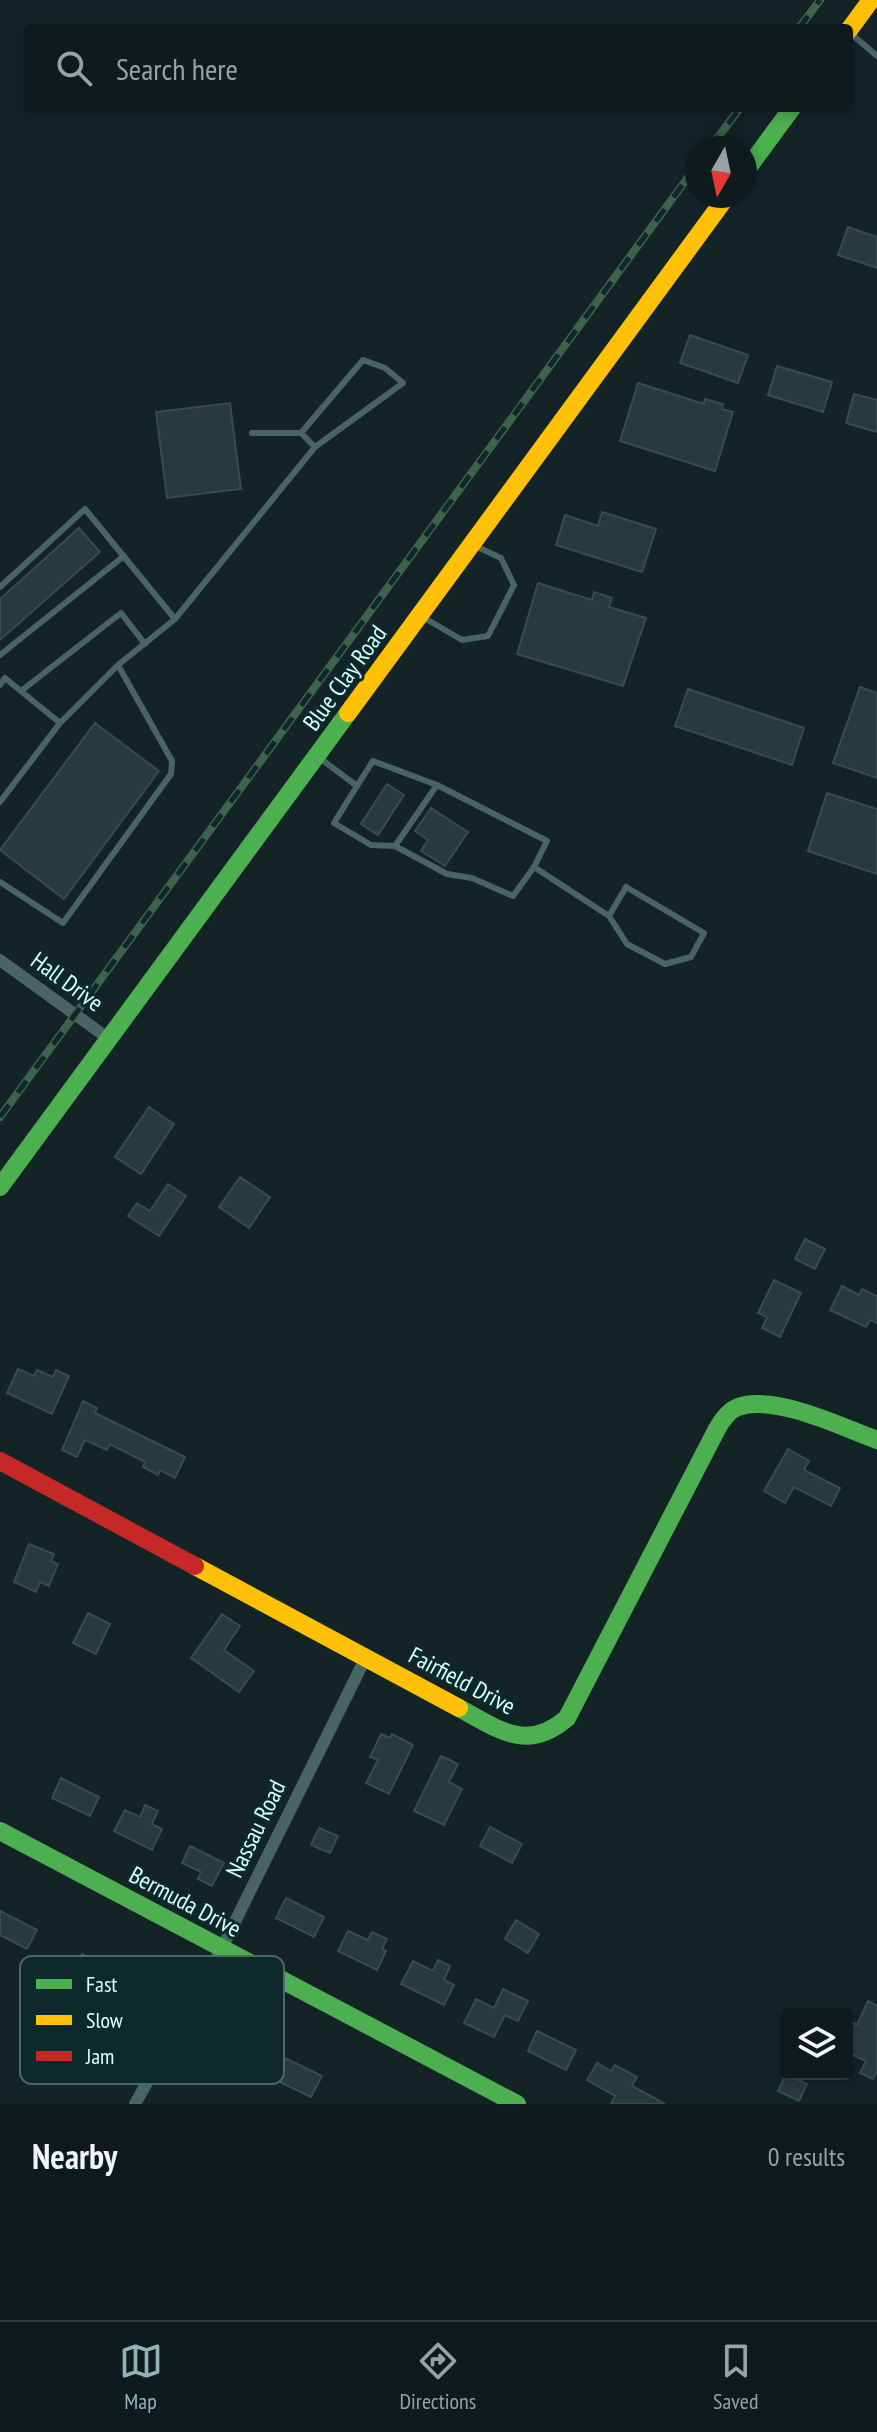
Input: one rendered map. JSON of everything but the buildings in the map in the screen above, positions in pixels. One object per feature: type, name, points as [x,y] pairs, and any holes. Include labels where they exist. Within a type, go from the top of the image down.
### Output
[{"type":"street","points":[[853,25],[871,0]]},
{"type":"street","points":[[757,156],[789,112]]},
{"type":"street","name":"Blue Clay Road","points":[[0,1187],[718,208]]},
{"type":"street","name":"Hall Drive","points":[[0,960],[109,1039]]},
{"type":"street","name":"Fairfield Drive","points":[[0,1461],[512,1735],[525,1738],[549,1732],[567,1718],[717,1429],[732,1410],[749,1403],[764,1403],[877,1440]]},
{"type":"street","name":"Nassau Road","points":[[218,1956],[366,1657]]},
{"type":"street","name":"Bermuda Drive","points":[[0,1831],[237,1956]]},
{"type":"street","name":"Bermuda Drive","points":[[284,1981],[517,2104]]},
{"type":"street","name":"Nassau Road","points":[[135,2104],[146,2084]]},
{"type":"lane","points":[[853,35],[877,56]]},
{"type":"lane","points":[[0,802],[60,723],[118,665],[175,619],[315,447],[403,383],[385,368],[363,360],[301,433]]},
{"type":"lane","points":[[252,433],[301,433],[315,447]]},
{"type":"lane","points":[[0,587],[85,509],[175,619]]},
{"type":"lane","points":[[421,616],[462,640],[488,636],[514,585],[501,558],[472,545]]},
{"type":"lane","points":[[0,655],[124,556]]},
{"type":"lane","points":[[21,691],[121,613],[145,644]]},
{"type":"lane","points":[[0,882],[63,923],[171,774],[172,761],[118,665]]},
{"type":"lane","points":[[0,685],[2,676],[60,723]]},
{"type":"lane","points":[[317,756],[357,786]]},
{"type":"lane","points":[[373,761],[437,785],[547,841],[534,867],[513,896],[472,878],[447,874],[395,846],[371,845],[334,823],[373,761]]},
{"type":"lane","points":[[395,846],[437,785]]},
{"type":"lane","points":[[534,867],[609,916],[627,944],[665,964],[691,957],[704,933],[626,887],[609,916]]},
{"type":"railway","points":[[802,24],[820,0]]},
{"type":"railway","points":[[719,136],[737,112]]},
{"type":"railway","points":[[0,1117],[685,181]]},
{"type":"traffic: fast","points":[[757,156],[789,112]]},
{"type":"traffic: fast","points":[[0,1187],[348,713]]},
{"type":"traffic: fast","points":[[459,1708],[500,1730],[526,1736],[539,1734],[567,1718],[717,1429],[734,1409],[753,1404],[789,1408],[877,1440]]},
{"type":"traffic: fast","points":[[0,1831],[237,1956]]},
{"type":"traffic: fast","points":[[284,1981],[517,2104]]},
{"type":"traffic: slow","points":[[853,25],[871,0]]},
{"type":"traffic: slow","points":[[348,713],[718,208]]},
{"type":"traffic: slow","points":[[195,1566],[459,1708]]},
{"type":"traffic: jam","points":[[0,1461],[195,1566]]}]
